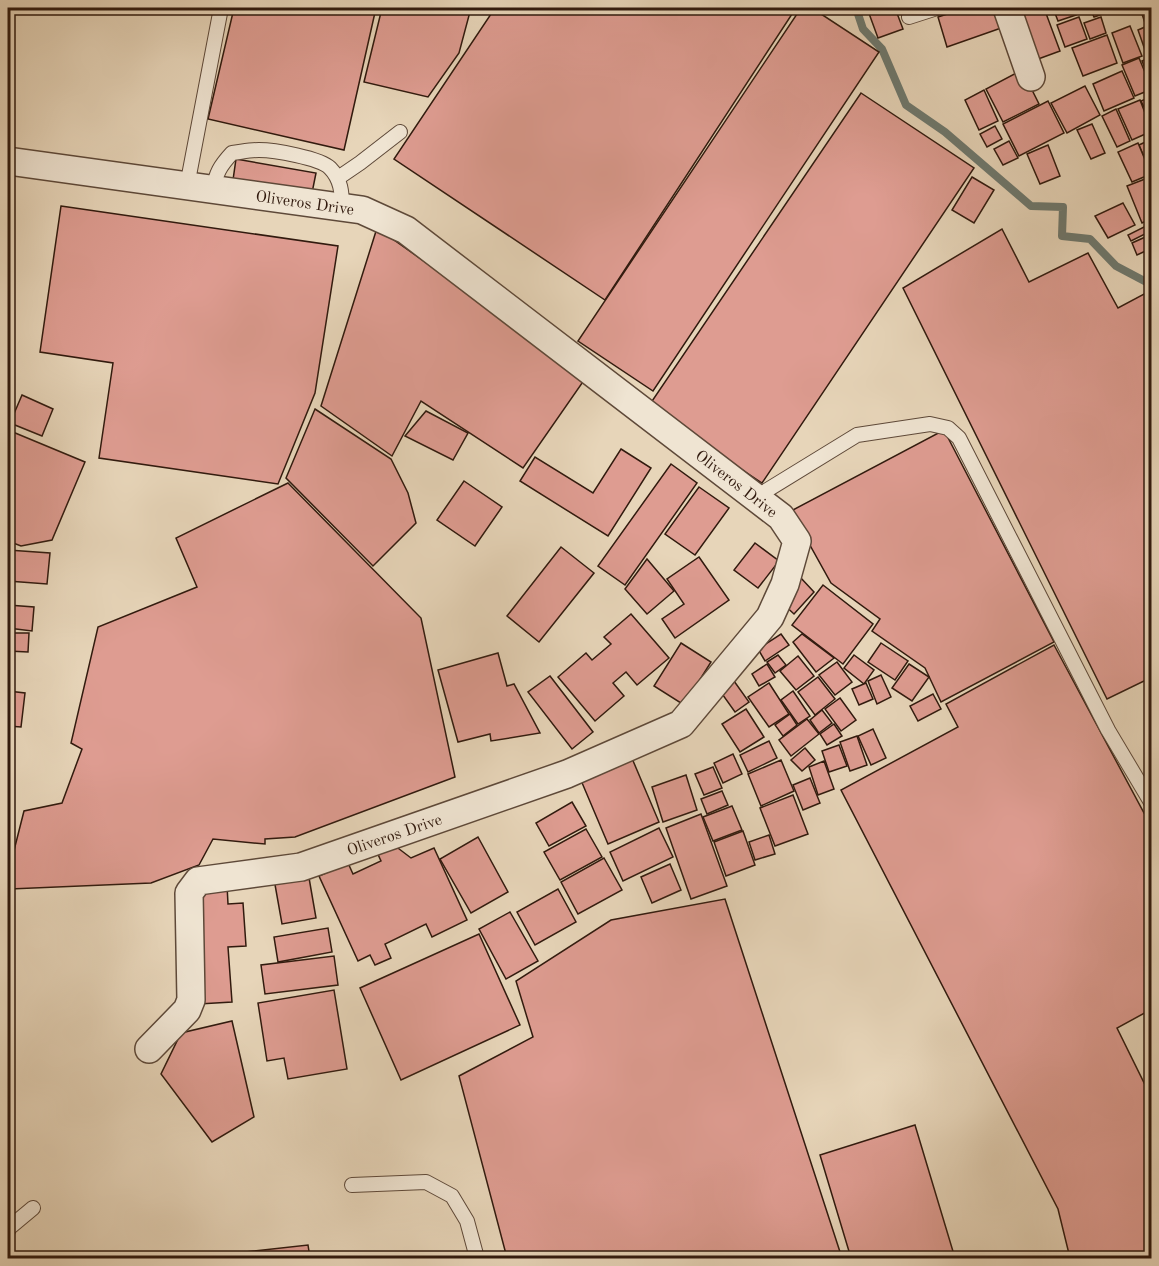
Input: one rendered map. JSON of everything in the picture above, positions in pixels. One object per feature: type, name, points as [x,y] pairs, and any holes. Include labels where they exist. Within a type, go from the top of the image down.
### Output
[{"type":"street","points":[[1007,8],[1031,77]]},
{"type":"street","name":"Oliveros Drive","points":[[8,161],[362,210],[406,230],[756,497],[781,517],[797,542],[784,584],[770,617],[681,724],[567,774],[301,867],[198,881],[189,893],[189,1005],[187,1010],[149,1049]]},
{"type":"lane","points":[[187,186],[221,8]]},
{"type":"lane","points":[[909,16],[937,8]]},
{"type":"lane","points":[[338,178],[400,132]]},
{"type":"lane","points":[[213,190],[220,166],[232,153],[260,150],[306,157],[329,167],[338,178],[342,207]]},
{"type":"lane","points":[[756,497],[857,435],[930,424],[948,428],[959,438],[1108,730],[1151,800]]},
{"type":"lane","points":[[352,1185],[426,1182],[452,1196],[467,1221],[477,1258]]},
{"type":"lane","points":[[8,1231],[33,1208]]},
{"type":"building","points":[[234,8],[376,8],[344,150],[208,119]]},
{"type":"building","points":[[382,8],[471,8],[459,53],[428,97],[364,82]]},
{"type":"building","points":[[495,8],[796,8],[605,300],[394,159]]},
{"type":"building","points":[[801,8],[812,8],[879,52],[653,391],[578,341]]},
{"type":"building","points":[[867,8],[895,8],[903,29],[878,38]]},
{"type":"building","points":[[966,8],[998,8],[1004,27],[947,47],[938,17]]},
{"type":"building","points":[[1010,8],[1044,8],[1060,51],[1030,62]]},
{"type":"building","points":[[1053,8],[1073,8],[1076,15],[1058,21]]},
{"type":"building","points":[[1090,8],[1120,8],[1094,17]]},
{"type":"building","points":[[1140,8],[1152,8],[1152,20],[1145,23]]},
{"type":"building","points":[[1079,17],[1087,39],[1065,47],[1057,25]]},
{"type":"building","points":[[1101,17],[1106,33],[1090,39],[1084,23]]},
{"type":"building","points":[[1152,24],[1152,48],[1145,50],[1138,30]]},
{"type":"building","points":[[1130,26],[1142,56],[1123,63],[1112,33]]},
{"type":"building","points":[[1107,35],[1117,63],[1083,76],[1072,48]]},
{"type":"building","points":[[1152,57],[1152,85],[1142,61]]},
{"type":"building","points":[[1139,58],[1152,89],[1135,96],[1122,65]]},
{"type":"building","points":[[1022,70],[1039,104],[1003,122],[986,89]]},
{"type":"building","points":[[1122,71],[1134,98],[1104,111],[1093,84]]},
{"type":"building","points":[[1085,86],[1100,115],[1067,133],[1051,103]]},
{"type":"building","points":[[984,90],[998,121],[979,130],[965,100]]},
{"type":"building","points":[[861,93],[974,168],[762,483],[648,407]]},
{"type":"building","points":[[1152,96],[1152,123],[1141,101]]},
{"type":"building","points":[[1140,100],[1152,131],[1132,140],[1118,109]]},
{"type":"building","points":[[1048,101],[1064,133],[1019,156],[1003,124]]},
{"type":"building","points":[[1116,109],[1130,141],[1117,147],[1102,116]]},
{"type":"building","points":[[1092,124],[1105,153],[1091,159],[1077,130]]},
{"type":"building","points":[[995,126],[1002,139],[987,147],[980,134]]},
{"type":"building","points":[[1152,139],[1152,164],[1148,166],[1139,145]]},
{"type":"building","points":[[1009,141],[1018,158],[1003,165],[994,149]]},
{"type":"building","points":[[1138,143],[1151,174],[1132,182],[1118,152]]},
{"type":"building","points":[[1048,145],[1060,176],[1040,184],[1027,154]]},
{"type":"building","points":[[236,159],[316,173],[312,193],[233,180]]},
{"type":"building","points":[[972,177],[994,190],[974,223],[952,210]]},
{"type":"building","points":[[1145,179],[1152,195],[1152,218],[1142,223],[1127,186]]},
{"type":"building","points":[[1123,203],[1135,225],[1108,238],[1095,216]]},
{"type":"building","points":[[61,206],[338,246],[315,393],[278,484],[99,458],[113,363],[40,352]]},
{"type":"building","points":[[1146,226],[1149,232],[1131,241],[1128,235]]},
{"type":"building","points":[[377,228],[587,376],[523,468],[421,401],[392,456],[321,406]]},
{"type":"building","points":[[1002,229],[1029,282],[1088,253],[1118,308],[1144,294],[1152,299],[1152,690],[1146,680],[1107,699],[903,288]]},
{"type":"building","points":[[1152,234],[1152,248],[1137,255],[1132,243]]},
{"type":"building","points":[[22,395],[53,409],[42,436],[10,423]]},
{"type":"building","points":[[315,409],[391,459],[408,493],[416,523],[373,566],[286,478]]},
{"type":"building","points":[[426,411],[468,433],[453,460],[405,436]]},
{"type":"building","points":[[8,430],[85,462],[52,540],[21,546],[8,541]]},
{"type":"building","points":[[944,430],[1054,642],[941,702],[925,668],[872,631],[880,619],[831,583],[791,511]]},
{"type":"building","points":[[621,449],[651,468],[608,536],[520,481],[535,457],[593,493]]},
{"type":"building","points":[[671,464],[697,483],[625,585],[598,566]]},
{"type":"building","points":[[464,481],[502,507],[475,546],[437,520]]},
{"type":"building","points":[[288,483],[421,618],[455,777],[295,837],[265,839],[265,844],[213,839],[199,865],[151,883],[10,889],[8,874],[24,811],[62,803],[82,749],[71,743],[98,627],[197,587],[176,538]]},
{"type":"building","points":[[699,487],[729,508],[695,555],[665,534]]},
{"type":"building","points":[[755,543],[779,561],[758,588],[734,570]]},
{"type":"building","points":[[561,547],[594,573],[539,642],[507,616]]},
{"type":"building","points":[[8,550],[50,553],[47,584],[8,581]]},
{"type":"building","points":[[699,557],[729,600],[675,638],[662,619],[684,604],[667,579]]},
{"type":"building","points":[[647,559],[674,591],[647,614],[625,589]]},
{"type":"building","points":[[800,577],[814,592],[794,614],[779,600]]},
{"type":"building","points":[[823,585],[873,624],[843,664],[792,625]]},
{"type":"building","points":[[8,605],[34,607],[32,631],[8,628]]},
{"type":"building","points":[[631,614],[669,658],[637,685],[626,672],[613,683],[624,696],[595,721],[558,677],[586,653],[592,660],[611,644],[604,637]]},
{"type":"building","points":[[8,633],[29,633],[28,652],[8,651]]},
{"type":"building","points":[[781,634],[789,645],[765,661],[758,649]]},
{"type":"building","points":[[802,634],[834,658],[816,672],[793,642]]},
{"type":"building","points":[[681,643],[711,662],[684,705],[654,686]]},
{"type":"building","points":[[881,643],[908,661],[895,680],[868,662]]},
{"type":"building","points":[[1054,645],[1152,828],[1152,1009],[1117,1028],[1152,1099],[1152,1258],[1070,1258],[1058,1209],[841,790],[958,727],[946,704]]},
{"type":"building","points":[[498,653],[507,686],[514,684],[540,733],[491,741],[490,734],[458,742],[438,670]]},
{"type":"building","points":[[778,655],[786,665],[775,673],[767,662]]},
{"type":"building","points":[[854,655],[874,670],[864,684],[844,668]]},
{"type":"building","points":[[798,656],[814,676],[796,690],[780,671]]},
{"type":"building","points":[[837,662],[852,682],[835,695],[819,675]]},
{"type":"building","points":[[767,664],[775,677],[759,686],[752,674]]},
{"type":"building","points":[[909,664],[929,677],[912,701],[892,688]]},
{"type":"building","points":[[729,674],[749,702],[735,712],[715,684]]},
{"type":"building","points":[[881,675],[891,697],[877,704],[868,681]]},
{"type":"building","points":[[550,676],[593,732],[572,749],[528,692]]},
{"type":"building","points":[[818,677],[835,699],[815,715],[798,692]]},
{"type":"building","points":[[769,683],[789,714],[769,727],[748,697]]},
{"type":"building","points":[[866,683],[873,699],[859,705],[852,689]]},
{"type":"building","points":[[8,691],[25,693],[21,727],[8,726]]},
{"type":"building","points":[[793,691],[810,716],[798,724],[781,700]]},
{"type":"building","points":[[933,694],[941,709],[918,721],[910,706]]},
{"type":"building","points":[[840,698],[856,720],[841,731],[825,709]]},
{"type":"building","points":[[746,709],[764,737],[740,752],[722,724]]},
{"type":"building","points":[[822,710],[832,723],[819,733],[810,720]]},
{"type":"building","points":[[790,714],[797,725],[783,736],[775,725]]},
{"type":"building","points":[[807,719],[819,734],[791,756],[779,740]]},
{"type":"building","points":[[834,724],[842,736],[827,745],[820,734]]},
{"type":"building","points":[[873,729],[886,758],[871,765],[858,736]]},
{"type":"building","points":[[857,736],[867,765],[850,771],[840,742]]},
{"type":"building","points":[[769,741],[777,758],[748,772],[740,755]]},
{"type":"building","points":[[839,745],[847,766],[829,772],[822,751]]},
{"type":"building","points":[[805,748],[815,760],[802,771],[791,760]]},
{"type":"building","points":[[733,754],[742,774],[723,783],[714,763]]},
{"type":"building","points":[[631,756],[659,822],[608,844],[580,778]]},
{"type":"building","points":[[781,760],[794,791],[761,806],[748,774]]},
{"type":"building","points":[[824,761],[834,789],[818,795],[809,767]]},
{"type":"building","points":[[713,767],[722,788],[704,795],[695,774]]},
{"type":"building","points":[[686,775],[697,810],[663,822],[652,787]]},
{"type":"building","points":[[810,778],[820,803],[803,810],[793,785]]},
{"type":"building","points":[[722,791],[728,805],[707,814],[701,799]]},
{"type":"building","points":[[793,795],[808,834],[775,846],[760,808]]},
{"type":"building","points":[[572,802],[586,826],[549,846],[536,823]]},
{"type":"building","points":[[732,806],[742,830],[713,841],[703,817]]},
{"type":"building","points":[[701,814],[727,886],[691,899],[666,828]]},
{"type":"building","points":[[659,828],[673,857],[623,881],[610,852]]},
{"type":"building","points":[[586,829],[602,857],[560,880],[544,852]]},
{"type":"building","points":[[743,831],[755,865],[726,876],[714,842]]},
{"type":"building","points":[[769,835],[775,854],[755,860],[749,842]]},
{"type":"building","points":[[478,837],[508,892],[471,913],[440,859]]},
{"type":"building","points":[[390,842],[411,858],[434,848],[467,920],[432,937],[426,924],[385,944],[391,958],[375,965],[370,955],[358,961],[319,876],[348,863],[353,874],[381,861],[375,848]]},
{"type":"building","points":[[604,858],[622,890],[578,914],[561,882]]},
{"type":"building","points":[[670,864],[681,890],[652,903],[641,877]]},
{"type":"building","points":[[308,872],[316,918],[282,924],[274,879]]},
{"type":"building","points":[[227,885],[228,904],[243,903],[246,946],[228,947],[232,1002],[199,1004],[200,887]]},
{"type":"building","points":[[558,889],[576,922],[535,945],[517,912]]},
{"type":"building","points":[[725,899],[842,1258],[507,1258],[459,1076],[533,1037],[516,981],[611,920]]},
{"type":"building","points":[[510,912],[538,961],[506,979],[479,929]]},
{"type":"building","points":[[328,928],[332,952],[278,962],[274,937]]},
{"type":"building","points":[[479,934],[520,1025],[401,1080],[360,988]]},
{"type":"building","points":[[334,956],[338,985],[265,994],[261,965]]},
{"type":"building","points":[[334,990],[347,1069],[288,1079],[284,1058],[267,1061],[258,1003]]},
{"type":"building","points":[[232,1021],[254,1117],[212,1142],[161,1074],[181,1033]]},
{"type":"building","points":[[915,1125],[955,1258],[851,1258],[820,1155]]},
{"type":"building","points":[[308,1245],[310,1258],[201,1258],[201,1257]]},
{"type":"waterway","points":[[856,8],[863,29],[882,49],[906,105],[945,132],[1031,206],[1063,207],[1062,236],[1090,239],[1116,266],[1152,285]]}]
